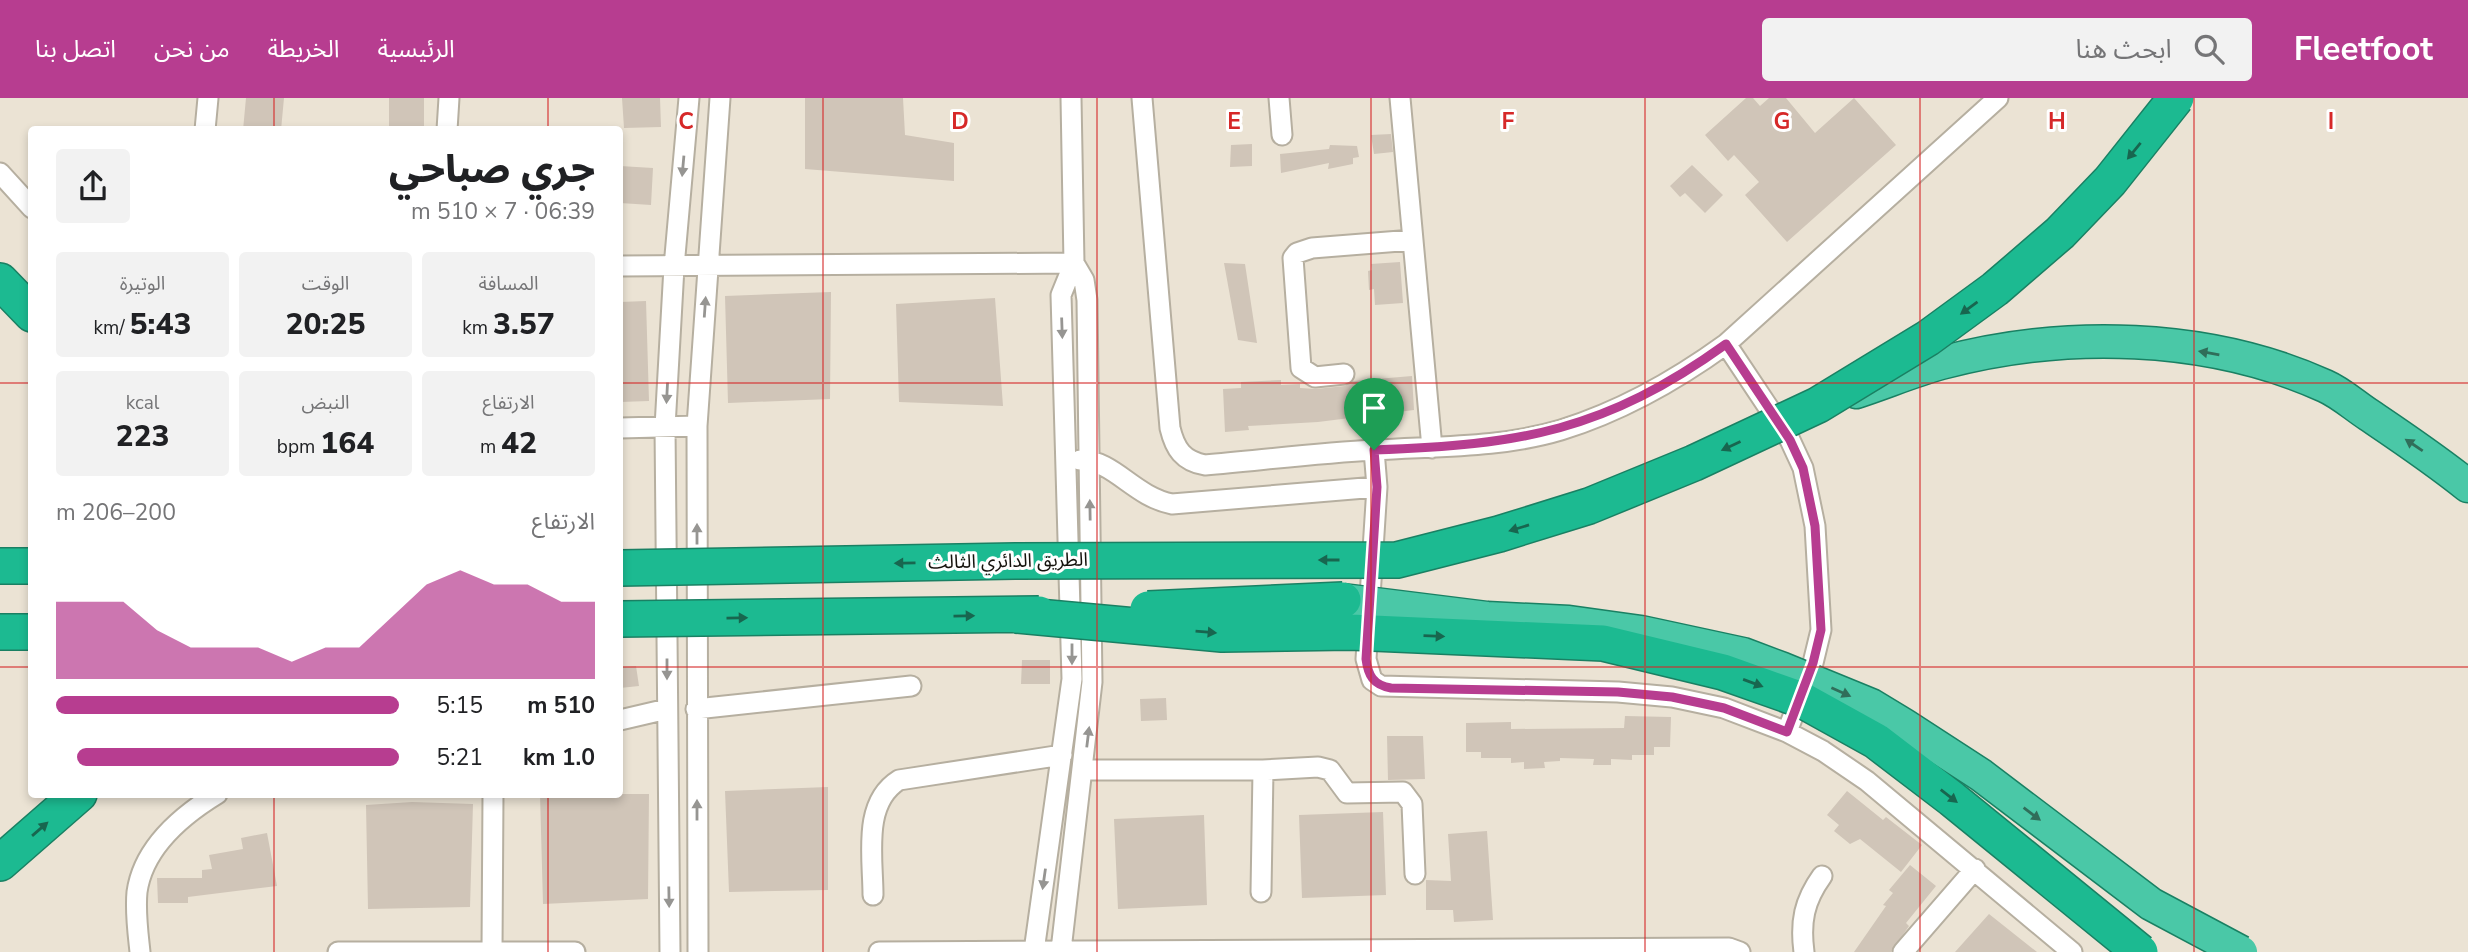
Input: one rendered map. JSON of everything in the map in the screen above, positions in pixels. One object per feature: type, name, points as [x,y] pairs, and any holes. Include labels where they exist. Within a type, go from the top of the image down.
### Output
[{"type":"highway","name":"الطريق الدائري الثالث","points":[[623,568],[1015,561],[1397,560],[1499,534],[1589,506],[1694,463],[1818,405],[1928,338],[2004,281],[2060,233],[2101,190],[2176,98]]},
{"type":"highway","points":[[0,281],[28,310]]},
{"type":"highway","points":[[1818,405],[1942,363],[2023,348],[2095,341],[2169,345],[2256,361],[2327,387],[2437,460],[2468,486]]},
{"type":"highway","points":[[623,619],[1016,615],[1343,600],[1487,618],[1569,622],[1641,632],[1743,654],[1871,705],[1981,775],[2151,904],[2241,952]]},
{"type":"highway","points":[[1016,615],[1222,634],[1350,632],[1603,643],[1723,672],[1802,700],[1876,741],[1952,799],[2140,952]]},
{"type":"highway","points":[[0,863],[74,798]]},
{"type":"street","points":[[205,126],[208,98]]},
{"type":"street","points":[[447,126],[449,98]]},
{"type":"street","points":[[670,952],[666,427],[674,267],[689,98]]},
{"type":"street","points":[[698,952],[697,426],[720,98]]},
{"type":"street","points":[[1034,951],[1072,679],[1062,295],[1074,263],[1071,98]]},
{"type":"street","points":[[1142,98],[1170,428],[1176,447],[1194,463],[1205,465],[1374,450],[1496,443],[1560,430],[1632,402],[1678,379],[1726,344],[1998,98]]},
{"type":"street","points":[[1279,98],[1282,135]]},
{"type":"street","points":[[1400,98],[1432,448]]},
{"type":"street","points":[[0,173],[28,204]]},
{"type":"street","points":[[1344,374],[1315,377],[1301,368],[1293,258],[1297,253],[1312,248],[1413,240]]},
{"type":"street","points":[[623,266],[1074,263]]},
{"type":"street","points":[[1061,950],[1084,770],[1092,682],[1086,290],[1074,263]]},
{"type":"street","points":[[1726,344],[1790,440],[1803,468],[1815,526],[1821,630],[1813,663],[1787,732]]},
{"type":"street","points":[[623,428],[697,426]]},
{"type":"street","points":[[1374,450],[1377,487],[1366,659],[1372,680],[1381,687],[1618,692],[1672,697],[1724,708],[1787,732],[1823,751],[1867,781],[2072,952]]},
{"type":"street","points":[[1066,459],[1089,460],[1110,469],[1142,494],[1172,503],[1377,487]]},
{"type":"street","points":[[696,709],[911,686]]},
{"type":"street","points":[[623,719],[667,709]]},
{"type":"street","points":[[873,895],[874,815],[877,800],[886,788],[899,780],[1062,755]]},
{"type":"street","points":[[1084,770],[1325,768],[1347,793],[1398,791],[1408,794],[1412,804],[1415,874]]},
{"type":"street","points":[[1261,892],[1264,770]]},
{"type":"street","points":[[140,952],[137,893],[145,866],[159,843],[211,798]]},
{"type":"street","points":[[492,950],[493,798]]},
{"type":"street","points":[[1903,952],[1975,869]]},
{"type":"street","points":[[1804,952],[1802,922],[1805,905],[1822,876]]},
{"type":"street","points":[[880,952],[1729,948],[1740,952]]},
{"type":"street","points":[[338,952],[575,952]]},
{"type":"building","points":[[246,98],[284,98],[281,126],[243,126]]},
{"type":"building","points":[[389,98],[424,98],[424,126],[389,126]]},
{"type":"building","points":[[622,98],[660,98],[661,127],[624,128]]},
{"type":"building","points":[[805,98],[903,98],[905,135],[954,143],[954,181],[805,169]]},
{"type":"building","points":[[1746,98],[1753,98],[1760,106],[1769,98],[1786,98],[1815,133],[1854,98],[1896,145],[1787,242],[1745,195],[1759,182],[1734,155],[1728,161],[1705,135]]},
{"type":"building","points":[[1391,134],[1393,152],[1374,154],[1371,135]]},
{"type":"building","points":[[1252,144],[1252,166],[1230,167],[1231,145]]},
{"type":"building","points":[[1330,145],[1357,146],[1359,157],[1353,158],[1353,164],[1328,169],[1329,163],[1281,173],[1280,154],[1329,149]]},
{"type":"building","points":[[1692,165],[1723,195],[1705,213],[1685,193],[1680,197],[1670,186]]},
{"type":"building","points":[[623,166],[653,168],[651,205],[623,203]]},
{"type":"building","points":[[1400,262],[1403,303],[1375,305],[1374,289],[1369,290],[1368,271],[1372,270],[1371,264]]},
{"type":"building","points":[[1224,263],[1245,264],[1257,343],[1238,340]]},
{"type":"building","points":[[831,292],[830,399],[728,403],[725,296]]},
{"type":"building","points":[[995,298],[1003,406],[899,402],[896,304]]},
{"type":"building","points":[[646,301],[649,401],[623,402],[623,302]]},
{"type":"building","points":[[1412,376],[1414,410],[1318,422],[1248,426],[1249,430],[1225,432],[1223,389],[1241,388],[1241,382],[1281,380],[1281,385],[1300,384],[1300,388],[1316,389],[1345,386],[1353,381]]},
{"type":"building","points":[[1022,660],[1050,660],[1050,684],[1021,684]]},
{"type":"building","points":[[636,666],[639,686],[623,688],[623,667]]},
{"type":"building","points":[[1166,698],[1167,720],[1141,721],[1140,699]]},
{"type":"building","points":[[1625,716],[1671,717],[1670,747],[1654,747],[1654,755],[1632,755],[1632,760],[1611,759],[1611,765],[1593,765],[1594,759],[1560,758],[1560,761],[1544,762],[1545,768],[1524,769],[1524,762],[1511,763],[1511,758],[1481,758],[1481,752],[1466,752],[1466,723],[1511,722],[1511,729],[1624,728]]},
{"type":"building","points":[[1387,736],[1423,736],[1425,779],[1388,780]]},
{"type":"building","points":[[828,787],[828,890],[729,892],[725,791]]},
{"type":"building","points":[[1847,791],[1883,820],[1886,817],[1922,845],[1901,872],[1860,839],[1850,844],[1834,831],[1839,825],[1827,815]]},
{"type":"building","points":[[623,794],[649,794],[648,899],[543,904],[540,798],[623,798]]},
{"type":"building","points":[[412,802],[473,804],[470,907],[368,909],[366,805]]},
{"type":"building","points":[[1383,812],[1386,895],[1302,898],[1299,815]]},
{"type":"building","points":[[1204,815],[1207,905],[1118,909],[1114,819]]},
{"type":"building","points":[[1487,831],[1493,920],[1454,922],[1453,910],[1426,910],[1426,880],[1451,881],[1448,834]]},
{"type":"building","points":[[267,833],[277,886],[188,897],[188,903],[158,903],[157,878],[202,878],[202,870],[212,869],[209,855],[243,849],[241,838]]},
{"type":"building","points":[[1910,865],[1936,886],[1906,923],[1909,926],[1891,952],[1854,952],[1886,906],[1883,905],[1893,893],[1889,890]]},
{"type":"building","points":[[1989,914],[2037,952],[1955,952]]},
{"type":"route","points":[[1726,344],[1790,440],[1803,468],[1815,526],[1822,608],[1821,630],[1813,663],[1787,732],[1724,708],[1672,697],[1618,692],[1381,687],[1372,680],[1366,659],[1377,487],[1374,450],[1496,443],[1560,430],[1621,408],[1678,379],[1726,344]]}]
